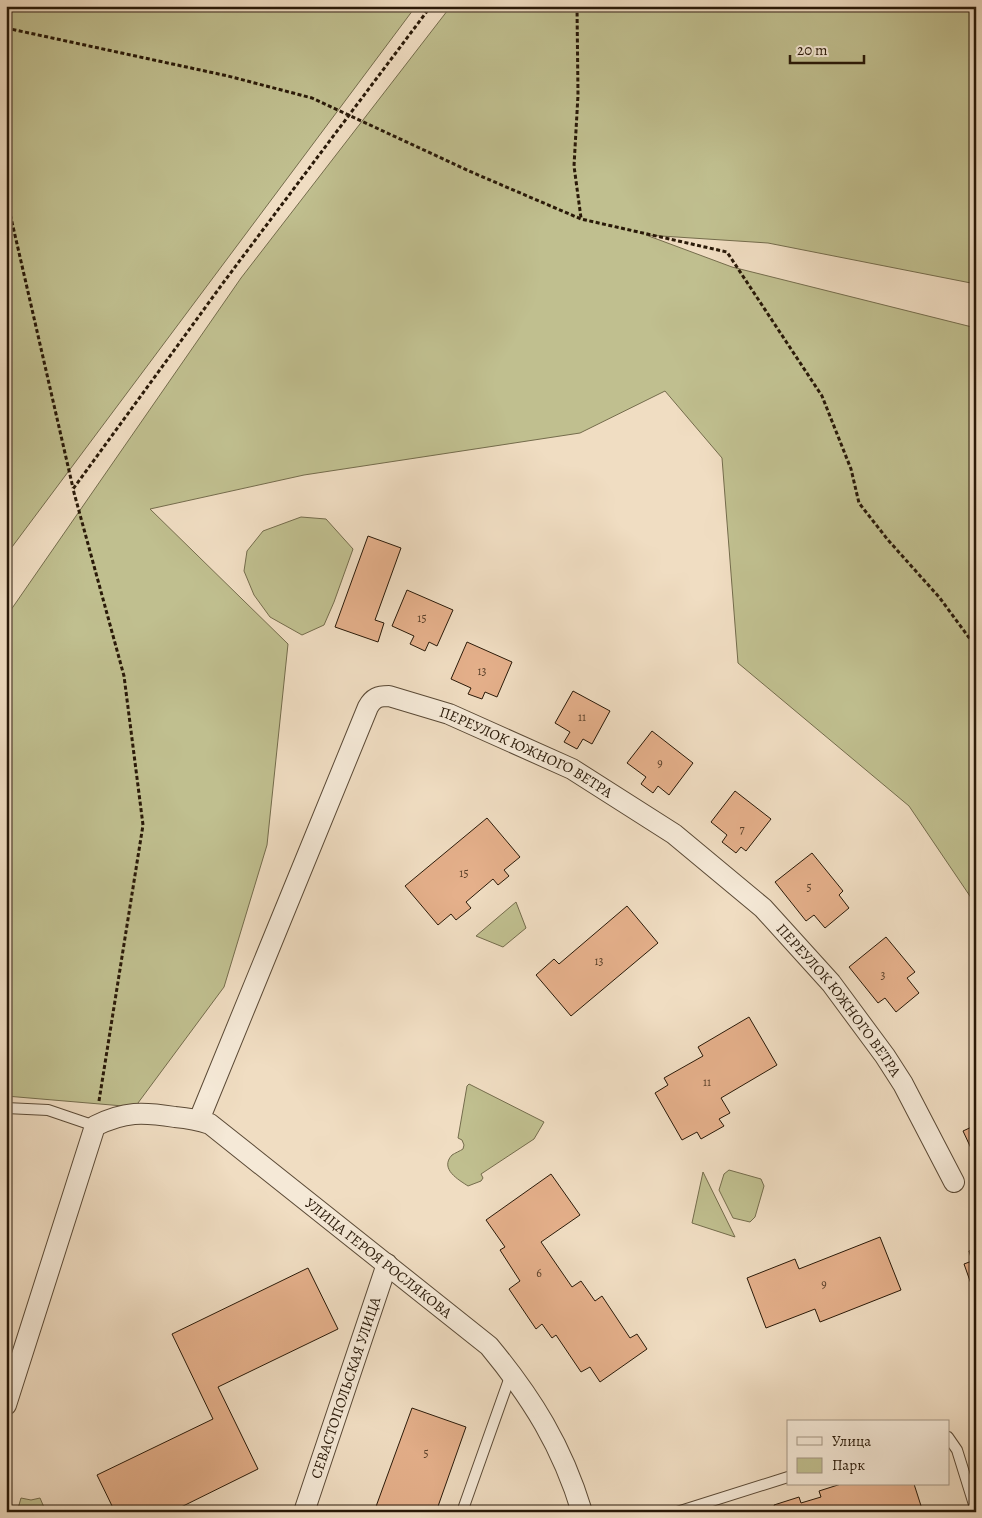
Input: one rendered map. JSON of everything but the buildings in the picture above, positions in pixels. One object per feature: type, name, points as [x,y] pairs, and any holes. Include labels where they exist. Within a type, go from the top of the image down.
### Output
[{"type":"street","name":"ПЕРЕУЛОК ЮЖНОГО ВЕТРА","points":[[199,1120],[368,707],[372,700],[379,696],[389,696],[448,714],[572,769],[674,834],[763,908],[831,983],[885,1056],[911,1099],[954,1182]]},
{"type":"street","name":"УЛИЦА ГЕРОЯ РОСЛЯКОВА","points":[[95,1126],[114,1118],[146,1112],[199,1120],[210,1124],[387,1264],[489,1346],[512,1373],[535,1406],[555,1442],[574,1484],[582,1512]]},
{"type":"street","points":[[6,1405],[95,1126]]},
{"type":"street","name":"СЕВАСТОПОЛЬСКАЯ УЛИЦА","points":[[304,1512],[387,1264]]},
{"type":"lane","points":[[6,1108],[48,1110],[95,1126]]},
{"type":"lane","points":[[462,1512],[512,1373]]},
{"type":"lane","points":[[950,1440],[957,1450],[976,1511]]},
{"type":"lane","points":[[678,1512],[787,1478]]},
{"type":"path","points":[[73,488],[431,6]]},
{"type":"path","points":[[577,6],[578,95],[574,166],[581,219]]},
{"type":"path","points":[[6,28],[228,76],[312,98],[350,114],[468,171],[581,219],[727,252],[822,396],[850,469],[859,503],[888,540],[939,597],[976,647]]},
{"type":"path","points":[[6,196],[73,488],[124,676],[143,825],[95,1126]]},
{"type":"green space","points":[[6,6],[416,6],[6,555]]},
{"type":"green space","points":[[451,6],[976,6],[976,284],[768,243],[646,235],[732,267],[976,328],[976,905],[909,806],[738,663],[722,458],[665,391],[580,433],[304,475],[150,509],[288,644],[267,845],[224,987],[135,1107],[6,1096],[6,617],[241,278]]},
{"type":"green space","points":[[301,517],[326,519],[353,549],[324,625],[302,635],[270,617],[254,595],[244,571],[247,551],[263,531]]},
{"type":"green space","points":[[516,902],[526,928],[503,947],[476,936]]},
{"type":"green space","points":[[469,1084],[544,1122],[534,1139],[481,1174],[483,1178],[481,1181],[468,1186],[452,1174],[448,1165],[452,1155],[463,1149],[462,1140],[458,1138],[467,1086]]},
{"type":"green space","points":[[729,1170],[761,1179],[764,1186],[755,1217],[750,1222],[733,1218],[719,1190],[724,1174]]},
{"type":"green space","points":[[703,1172],[735,1237],[692,1223]]},
{"type":"green space","points":[[21,1498],[31,1500],[40,1498],[46,1512],[17,1512]]}]
